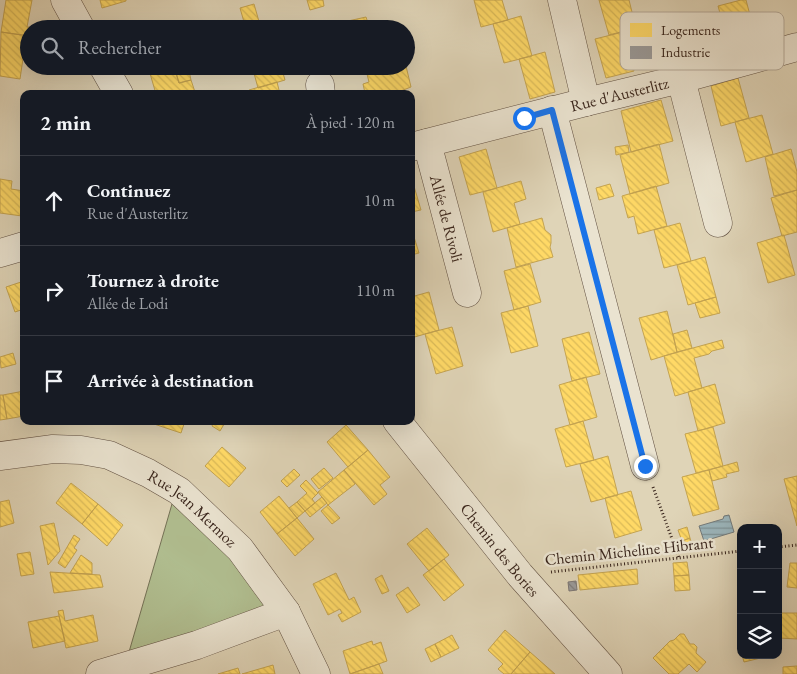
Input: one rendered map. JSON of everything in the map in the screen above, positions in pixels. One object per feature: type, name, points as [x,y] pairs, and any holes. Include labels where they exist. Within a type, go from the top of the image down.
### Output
[{"type":"street","points":[[65,0],[76,20]]},
{"type":"street","points":[[562,0],[586,102]]},
{"type":"street","name":"Rue d'Austerlitz","points":[[784,50],[797,46]]},
{"type":"street","name":"Rue d'Austerlitz","points":[[419,145],[713,70]]},
{"type":"street","points":[[108,75],[117,90]]},
{"type":"street","points":[[681,79],[718,223]]},
{"type":"street","points":[[552,110],[645,466]]},
{"type":"street","name":"Allée de Rivoli","points":[[419,145],[467,294]]},
{"type":"street","points":[[0,253],[20,247]]},
{"type":"street","name":"Chemin des Bories","points":[[400,425],[520,575],[608,674]]},
{"type":"street","name":"Rue Jean Mermoz","points":[[0,456],[53,448],[109,455],[148,473],[179,491],[240,549],[286,612],[316,674]]},
{"type":"street","points":[[100,674],[197,645],[286,612]]},
{"type":"path","points":[[645,466],[679,558]]},
{"type":"path","points":[[782,547],[797,545]]},
{"type":"path","name":"Chemin Micheline Hibrant","points":[[520,575],[737,551]]},
{"type":"green space","points":[[172,504],[204,530],[235,561],[269,605],[228,623],[129,652]]},
{"type":"water","points":[[729,515],[734,532],[704,541],[699,526],[723,519],[724,516]]},
{"type":"building: Logements","points":[[6,0],[32,0],[28,20],[20,20],[20,35],[1,32]]},
{"type":"building: Logements","points":[[100,0],[126,0],[126,1],[102,8]]},
{"type":"building: Logements","points":[[307,0],[323,0],[324,6],[310,10]]},
{"type":"building: Logements","points":[[474,0],[502,0],[508,20],[481,27]]},
{"type":"building: Logements","points":[[599,0],[629,0],[632,12],[620,12],[620,32],[609,35]]},
{"type":"building: Logements","points":[[746,0],[749,12],[720,12],[718,6]]},
{"type":"building: Logements","points":[[254,4],[259,20],[243,20],[240,8]]},
{"type":"building: Logements","points":[[521,16],[532,56],[504,63],[493,24]]},
{"type":"building: Logements","points":[[366,17],[367,20],[352,20]]},
{"type":"building: Logements","points":[[1,32],[20,35],[20,79],[0,76]]},
{"type":"building: Logements","points":[[620,33],[620,70],[634,71],[606,78],[595,39]]},
{"type":"building: Logements","points":[[545,52],[555,92],[530,99],[519,59]]},
{"type":"building: Logements","points":[[150,75],[177,75],[179,83],[191,80],[194,90],[155,90]]},
{"type":"building: Logements","points":[[177,75],[190,75],[191,80],[179,83]]},
{"type":"building: Logements","points":[[254,75],[284,75],[285,80],[258,88]]},
{"type":"building: Logements","points":[[367,75],[408,75],[411,87],[403,90],[364,90],[363,84],[369,82]]},
{"type":"building: Logements","points":[[738,78],[749,118],[721,126],[711,86]]},
{"type":"building: Logements","points":[[277,82],[279,90],[249,90]]},
{"type":"building: Logements","points":[[661,100],[673,141],[631,152],[621,111]]},
{"type":"building: Logements","points":[[762,115],[773,154],[746,162],[735,122]]},
{"type":"building: Logements","points":[[659,144],[669,183],[630,194],[620,155]]},
{"type":"building: Logements","points":[[628,145],[629,152],[616,155],[615,147]]},
{"type":"building: Logements","points":[[486,149],[497,188],[470,195],[459,157]]},
{"type":"building: Logements","points":[[791,149],[797,172],[797,190],[774,196],[765,157]]},
{"type":"building: Logements","points":[[0,179],[12,181],[11,189],[20,190],[20,216],[0,213]]},
{"type":"building: Logements","points":[[521,181],[526,199],[514,203],[520,224],[493,232],[483,192]]},
{"type":"building: Logements","points":[[610,184],[614,196],[599,200],[596,188]]},
{"type":"building: Logements","points":[[656,186],[667,226],[638,234],[634,216],[628,218],[622,196]]},
{"type":"building: Logements","points":[[415,190],[421,210],[415,211]]},
{"type":"building: Logements","points":[[797,190],[797,232],[782,236],[771,198]]},
{"type":"building: Logements","points":[[542,218],[545,230],[551,235],[550,247],[553,257],[516,267],[507,228]]},
{"type":"building: Logements","points":[[680,223],[691,261],[664,268],[654,230]]},
{"type":"building: Logements","points":[[784,235],[795,275],[768,283],[757,243]]},
{"type":"building: Logements","points":[[415,240],[419,253],[415,254]]},
{"type":"building: Logements","points":[[705,257],[716,297],[688,305],[677,265]]},
{"type":"building: Logements","points":[[530,264],[541,302],[514,310],[504,271]]},
{"type":"building: Logements","points":[[20,282],[20,310],[15,312],[6,287]]},
{"type":"building: Logements","points":[[429,292],[439,330],[415,337],[415,296]]},
{"type":"building: Logements","points":[[716,297],[720,313],[700,318],[695,303]]},
{"type":"building: Logements","points":[[528,306],[538,346],[511,353],[501,313]]},
{"type":"building: Logements","points":[[667,311],[677,352],[651,360],[639,318]]},
{"type":"building: Logements","points":[[452,327],[463,366],[436,374],[425,334]]},
{"type":"building: Logements","points":[[687,330],[692,348],[677,352],[673,334]]},
{"type":"building: Logements","points":[[589,332],[600,374],[572,381],[562,339]]},
{"type":"building: Logements","points":[[722,340],[724,348],[694,358],[702,388],[675,396],[664,356]]},
{"type":"building: Logements","points":[[13,353],[16,364],[1,368],[0,357]]},
{"type":"building: Logements","points":[[586,377],[597,417],[570,425],[559,385]]},
{"type":"building: Logements","points":[[715,384],[725,423],[698,431],[688,392]]},
{"type":"building: Logements","points":[[20,392],[20,417],[7,419],[3,395]]},
{"type":"building: Logements","points":[[0,395],[3,395],[7,419],[0,420]]},
{"type":"building: Logements","points":[[583,421],[594,460],[566,467],[555,429]]},
{"type":"building: Logements","points":[[157,425],[184,425],[181,433]]},
{"type":"building: Logements","points":[[212,425],[224,425],[220,431]]},
{"type":"building: Logements","points":[[346,425],[368,450],[348,467],[327,442]]},
{"type":"building: Logements","points":[[713,427],[723,466],[696,473],[685,434]]},
{"type":"building: Logements","points":[[222,447],[246,468],[229,487],[205,466]]},
{"type":"building: Logements","points":[[368,450],[390,477],[380,485],[387,494],[374,505],[344,470]]},
{"type":"building: Logements","points":[[608,456],[618,495],[591,502],[580,464]]},
{"type":"building: Logements","points":[[737,462],[739,471],[726,474],[727,477],[712,481],[709,470]]},
{"type":"building: Logements","points":[[324,468],[333,478],[319,489],[311,479]]},
{"type":"building: Logements","points":[[294,469],[300,475],[287,487],[281,481]]},
{"type":"building: Logements","points":[[344,470],[355,484],[328,505],[318,492]]},
{"type":"building: Logements","points":[[709,470],[719,509],[693,516],[682,477]]},
{"type":"building: Logements","points":[[797,476],[797,526],[784,479]]},
{"type":"building: Logements","points":[[306,480],[318,493],[312,499],[315,503],[305,511],[297,502],[307,493],[300,486]]},
{"type":"building: Logements","points":[[71,483],[98,504],[82,524],[56,503]]},
{"type":"building: Logements","points":[[631,491],[642,530],[615,538],[605,498]]},
{"type":"building: Logements","points":[[279,496],[297,518],[277,534],[260,512]]},
{"type":"building: Logements","points":[[322,497],[327,503],[310,517],[305,511]]},
{"type":"building: Logements","points":[[9,500],[14,523],[0,527],[0,502]]},
{"type":"building: Logements","points":[[297,502],[305,511],[297,518],[289,508]]},
{"type":"building: Logements","points":[[98,504],[123,525],[107,546],[82,524]]},
{"type":"building: Logements","points":[[328,505],[340,518],[332,524],[321,511]]},
{"type":"building: Logements","points":[[297,518],[314,539],[295,556],[277,534]]},
{"type":"building: Logements","points":[[54,523],[60,551],[48,565],[40,526]]},
{"type":"building: Logements","points":[[687,527],[690,538],[682,541],[678,530]]},
{"type":"building: Logements","points":[[427,528],[449,555],[429,571],[407,544]]},
{"type":"building: Logements","points":[[74,535],[80,539],[74,548],[77,550],[65,568],[58,563]]},
{"type":"building: Logements","points":[[690,538],[693,549],[684,550],[682,541]]},
{"type":"building: Logements","points":[[30,552],[34,574],[21,576],[17,554]]},
{"type":"building: Logements","points":[[81,555],[92,563],[92,574],[70,573]]},
{"type":"building: Logements","points":[[444,559],[464,585],[444,601],[423,575]]},
{"type":"building: Logements","points":[[687,562],[689,575],[674,576],[673,563]]},
{"type":"building: Logements","points":[[790,563],[797,563],[797,588],[787,587]]},
{"type":"building: Logements","points":[[637,569],[638,584],[580,590],[578,575]]},
{"type":"building: Logements","points":[[50,572],[100,575],[103,587],[54,593]]},
{"type":"building: Logements","points":[[336,573],[349,600],[354,597],[361,612],[342,622],[338,615],[342,613],[340,609],[328,615],[313,584]]},
{"type":"building: Logements","points":[[382,575],[389,591],[382,594],[375,579]]},
{"type":"building: Logements","points":[[689,575],[690,590],[675,591],[674,576]]},
{"type":"building: Logements","points":[[408,587],[420,605],[407,613],[396,595]]},
{"type":"building: Logements","points":[[63,610],[65,621],[93,615],[98,641],[66,648],[58,611]]},
{"type":"building: Logements","points":[[782,613],[797,613],[797,639],[782,638]]},
{"type":"building: Logements","points":[[59,616],[65,641],[33,648],[28,622]]},
{"type":"building: Logements","points":[[505,630],[530,652],[511,674],[504,674],[498,669],[503,664],[488,650]]},
{"type":"building: Logements","points":[[680,634],[684,634],[690,644],[694,644],[697,647],[696,653],[706,662],[697,672],[689,664],[678,674],[669,674],[653,658]]},
{"type":"building: Logements","points":[[452,635],[459,648],[441,657],[435,644]]},
{"type":"building: Logements","points":[[372,641],[373,645],[381,642],[387,661],[350,674],[343,651]]},
{"type":"building: Logements","points":[[435,644],[441,657],[431,662],[425,649]]},
{"type":"building: Logements","points":[[530,652],[555,674],[511,674]]},
{"type":"building: Logements","points":[[743,659],[756,659],[744,662]]},
{"type":"building: Logements","points":[[379,664],[383,674],[350,674]]},
{"type":"building: Logements","points":[[273,665],[275,674],[242,674]]},
{"type":"building: Logements","points":[[797,666],[797,674],[783,674],[783,667]]},
{"type":"building: Logements","points":[[238,668],[240,674],[218,674]]},
{"type":"building: Industrie","points":[[576,581],[577,590],[569,591],[568,582]]},
{"type":"route","points":[[524,118],[552,110],[645,466]]}]
